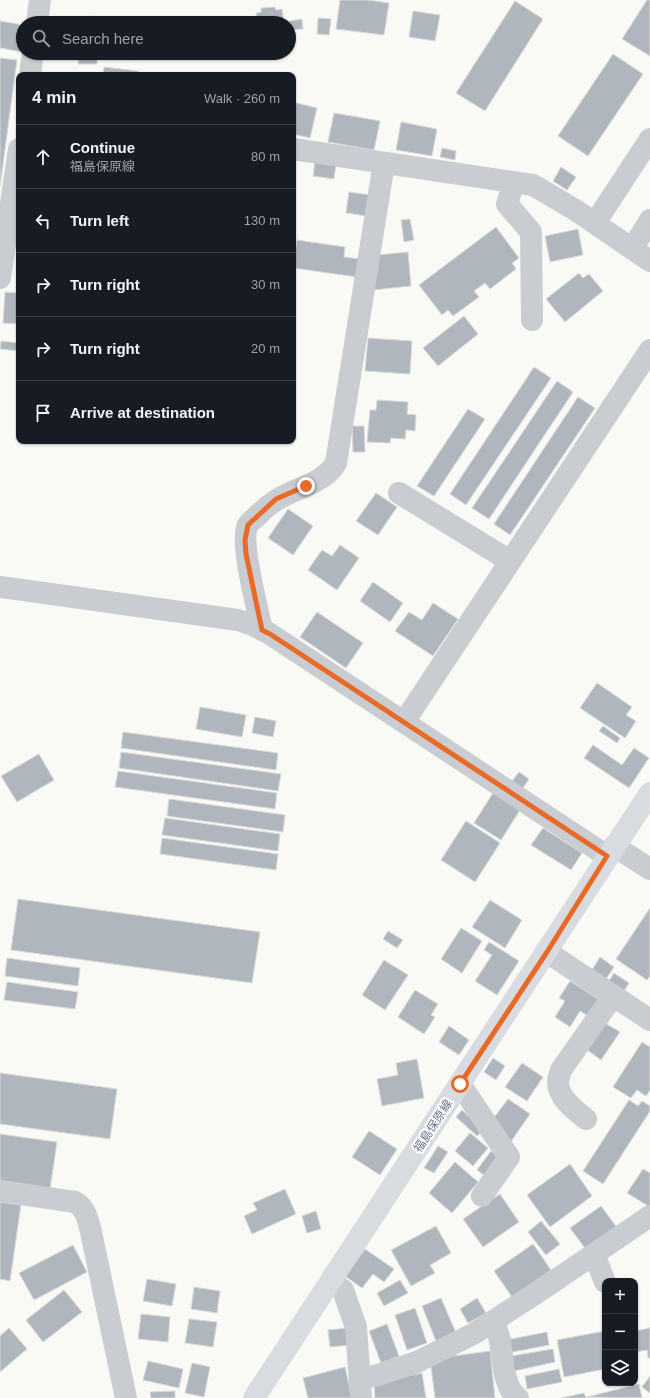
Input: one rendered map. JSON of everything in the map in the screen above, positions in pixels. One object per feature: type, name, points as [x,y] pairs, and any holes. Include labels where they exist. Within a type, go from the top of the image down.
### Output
[{"type":"main road","name":"福島保原線","points":[[254,1398],[547,952],[650,792]]},
{"type":"street","points":[[38,16],[40,0]]},
{"type":"street","points":[[30,72],[31,60]]},
{"type":"street","points":[[595,223],[650,139]]},
{"type":"street","points":[[296,149],[533,185],[578,211],[650,262]]},
{"type":"street","points":[[262,630],[246,554],[246,532],[248,525],[276,499],[319,479],[333,469],[336,463],[384,163]]},
{"type":"street","points":[[0,278],[16,169]]},
{"type":"street","points":[[514,182],[507,204],[531,232],[532,320]]},
{"type":"street","points":[[632,249],[650,220]]},
{"type":"street","points":[[404,722],[650,350]]},
{"type":"street","points":[[399,493],[510,561]]},
{"type":"street","points":[[0,587],[238,620],[262,630],[404,722],[611,851],[650,869]]},
{"type":"street","points":[[547,952],[650,1020]]},
{"type":"street","points":[[586,1119],[564,1100],[559,1089],[558,1082],[561,1070],[613,996]]},
{"type":"street","points":[[460,1084],[509,1157],[482,1196]]},
{"type":"street","points":[[0,1191],[75,1202],[81,1205],[85,1212],[91,1232],[121,1396]]},
{"type":"street","points":[[361,1388],[378,1375],[417,1362],[475,1333],[650,1216]]},
{"type":"street","points":[[594,1254],[603,1278]]},
{"type":"street","points":[[331,1281],[343,1290],[356,1327],[361,1388]]},
{"type":"street","points":[[494,1321],[499,1335],[507,1381],[511,1390],[518,1398]]},
{"type":"building","points":[[340,0],[368,0],[389,3],[384,35],[336,29]]},
{"type":"building","points":[[647,0],[650,0],[650,56],[622,39]]},
{"type":"building","points":[[515,1],[543,19],[485,111],[456,93]]},
{"type":"building","points":[[275,7],[276,10],[282,9],[283,16],[257,16],[256,13],[261,12],[261,8]]},
{"type":"building","points":[[413,11],[440,15],[435,41],[409,37]]},
{"type":"building","points":[[318,18],[331,19],[329,35],[317,34]]},
{"type":"building","points":[[302,19],[303,29],[296,30],[296,20]]},
{"type":"building","points":[[0,21],[16,24],[16,51],[0,48]]},
{"type":"building","points":[[613,54],[643,74],[588,156],[558,136]]},
{"type":"building","points":[[0,58],[17,60],[0,186]]},
{"type":"building","points":[[78,60],[97,60],[97,64],[78,64]]},
{"type":"building","points":[[104,67],[138,71],[138,72],[103,72]]},
{"type":"building","points":[[296,103],[317,108],[310,138],[296,135]]},
{"type":"building","points":[[334,113],[380,121],[374,150],[328,142]]},
{"type":"building","points":[[401,122],[437,129],[432,156],[396,150]]},
{"type":"building","points":[[442,148],[456,151],[455,160],[440,157]]},
{"type":"building","points":[[315,161],[336,163],[334,179],[313,176]]},
{"type":"building","points":[[561,167],[576,177],[567,190],[553,181]]},
{"type":"building","points":[[349,192],[370,195],[367,216],[346,213]]},
{"type":"building","points":[[410,219],[414,240],[404,242],[401,220]]},
{"type":"building","points":[[496,227],[519,258],[512,263],[516,269],[490,289],[485,283],[474,291],[479,297],[453,316],[448,310],[442,315],[419,285]]},
{"type":"building","points":[[578,229],[583,255],[550,262],[545,236]]},
{"type":"building","points":[[297,240],[345,247],[344,257],[360,259],[357,277],[296,268]]},
{"type":"building","points":[[408,252],[411,286],[373,290],[377,255]]},
{"type":"building","points":[[579,273],[583,278],[589,274],[603,291],[565,322],[546,299]]},
{"type":"building","points":[[5,292],[16,293],[16,324],[3,323]]},
{"type":"building","points":[[464,316],[478,334],[438,366],[423,348]]},
{"type":"building","points":[[368,338],[412,341],[410,374],[365,371]]},
{"type":"building","points":[[1,341],[16,343],[16,351],[0,349]]},
{"type":"building","points":[[534,367],[551,378],[466,505],[450,494]]},
{"type":"building","points":[[557,381],[573,392],[489,519],[472,508]]},
{"type":"building","points":[[578,397],[595,408],[510,535],[494,524]]},
{"type":"building","points":[[377,400],[408,402],[407,414],[416,415],[415,431],[406,430],[405,439],[391,438],[390,443],[367,442],[370,410],[376,410]]},
{"type":"building","points":[[468,409],[485,419],[434,496],[417,486]]},
{"type":"building","points":[[352,426],[364,426],[365,452],[353,452]]},
{"type":"building","points":[[376,493],[397,507],[378,535],[356,521]]},
{"type":"building","points":[[288,509],[313,526],[293,555],[268,538]]},
{"type":"building","points":[[340,545],[359,558],[337,590],[308,570],[322,550],[332,556]]},
{"type":"building","points":[[373,582],[403,603],[390,622],[360,601]]},
{"type":"building","points":[[433,603],[458,619],[433,656],[395,631],[409,612],[422,620]]},
{"type":"building","points":[[317,612],[363,643],[346,668],[300,637]]},
{"type":"building","points":[[597,683],[632,707],[626,715],[636,721],[625,738],[580,708]]},
{"type":"building","points":[[200,707],[246,715],[242,737],[196,729]]},
{"type":"building","points":[[255,717],[276,721],[273,737],[252,733]]},
{"type":"building","points":[[603,726],[620,738],[617,743],[599,731]]},
{"type":"building","points":[[123,732],[278,753],[276,770],[121,748]]},
{"type":"building","points":[[593,745],[622,765],[634,748],[649,758],[629,788],[584,758]]},
{"type":"building","points":[[121,752],[281,774],[278,791],[119,768]]},
{"type":"building","points":[[39,754],[54,780],[17,802],[1,776]]},
{"type":"building","points":[[118,771],[277,793],[275,809],[115,787]]},
{"type":"building","points":[[519,772],[529,779],[522,789],[512,781]]},
{"type":"building","points":[[493,793],[520,810],[501,840],[474,823]]},
{"type":"building","points":[[169,799],[285,815],[283,832],[167,816]]},
{"type":"building","points":[[165,818],[280,834],[278,851],[162,835]]},
{"type":"building","points":[[466,821],[500,843],[475,882],[441,860]]},
{"type":"building","points":[[543,828],[582,853],[571,870],[531,845]]},
{"type":"building","points":[[162,838],[278,854],[276,870],[160,854]]},
{"type":"building","points":[[18,899],[260,932],[252,983],[11,950]]},
{"type":"building","points":[[490,900],[522,920],[505,948],[472,927]]},
{"type":"building","points":[[650,908],[650,976],[647,980],[616,959]]},
{"type":"building","points":[[461,928],[482,941],[462,973],[441,959]]},
{"type":"building","points":[[388,931],[403,940],[397,948],[383,939]]},
{"type":"building","points":[[489,942],[519,961],[497,995],[475,981],[492,955],[484,950]]},
{"type":"building","points":[[600,957],[614,967],[604,982],[590,973]]},
{"type":"building","points":[[7,958],[80,968],[78,986],[5,976]]},
{"type":"building","points":[[384,960],[408,975],[385,1010],[362,995]]},
{"type":"building","points":[[614,973],[629,983],[621,996],[606,986]]},
{"type":"building","points":[[570,981],[601,1001],[590,1017],[580,1011],[570,1027],[555,1017],[565,1001],[559,998]]},
{"type":"building","points":[[7,982],[78,992],[75,1009],[4,1000]]},
{"type":"building","points":[[415,990],[438,1004],[431,1015],[435,1017],[424,1034],[398,1017]]},
{"type":"building","points":[[603,1022],[620,1032],[601,1060],[586,1049]]},
{"type":"building","points":[[449,1026],[469,1040],[459,1055],[439,1042]]},
{"type":"building","points":[[642,1042],[650,1047],[650,1090],[646,1096],[637,1090],[631,1098],[613,1087]]},
{"type":"building","points":[[493,1058],[505,1066],[496,1080],[484,1072]]},
{"type":"building","points":[[417,1059],[424,1098],[382,1106],[377,1079],[398,1075],[396,1063]]},
{"type":"building","points":[[522,1063],[543,1077],[527,1101],[505,1087]]},
{"type":"building","points":[[0,1073],[117,1089],[110,1139],[0,1124]]},
{"type":"building","points":[[508,1099],[530,1114],[510,1143],[493,1119]]},
{"type":"building","points":[[629,1100],[638,1106],[642,1101],[650,1106],[650,1111],[603,1184],[583,1171]]},
{"type":"building","points":[[462,1110],[484,1130],[477,1136],[456,1117]]},
{"type":"building","points":[[369,1131],[397,1149],[380,1175],[352,1157]]},
{"type":"building","points":[[470,1133],[488,1148],[473,1166],[455,1151]]},
{"type":"building","points":[[0,1134],[57,1142],[50,1189],[0,1183]]},
{"type":"building","points":[[438,1146],[448,1152],[434,1173],[424,1168]]},
{"type":"building","points":[[491,1151],[499,1156],[484,1175],[477,1170]]},
{"type":"building","points":[[455,1162],[478,1182],[452,1213],[429,1193]]},
{"type":"building","points":[[570,1164],[592,1196],[550,1227],[527,1195]]},
{"type":"building","points":[[643,1169],[650,1173],[650,1207],[627,1193]]},
{"type":"building","points":[[285,1189],[296,1214],[252,1234],[244,1216],[257,1210],[253,1203]]},
{"type":"building","points":[[500,1194],[519,1222],[483,1247],[463,1219]]},
{"type":"building","points":[[0,1202],[21,1205],[10,1281],[0,1279]]},
{"type":"building","points":[[601,1206],[618,1229],[587,1251],[570,1228]]},
{"type":"building","points":[[316,1211],[321,1229],[307,1233],[302,1216]]},
{"type":"building","points":[[541,1221],[560,1244],[546,1255],[528,1232]]},
{"type":"building","points":[[436,1226],[451,1253],[430,1265],[435,1273],[411,1286],[391,1250]]},
{"type":"building","points":[[533,1244],[551,1270],[512,1297],[494,1271]]},
{"type":"building","points":[[73,1245],[87,1272],[34,1300],[19,1273]]},
{"type":"building","points":[[365,1249],[394,1269],[384,1282],[373,1274],[362,1288],[345,1276]]},
{"type":"building","points":[[147,1279],[176,1284],[172,1306],[143,1301]]},
{"type":"building","points":[[400,1280],[408,1293],[384,1306],[377,1293]]},
{"type":"building","points":[[194,1287],[220,1291],[217,1313],[191,1309]]},
{"type":"building","points":[[64,1290],[82,1312],[43,1342],[26,1320]]},
{"type":"building","points":[[441,1298],[456,1333],[436,1341],[422,1306]]},
{"type":"building","points":[[477,1298],[486,1313],[468,1323],[460,1309]]},
{"type":"building","points":[[415,1308],[427,1343],[407,1350],[395,1315]]},
{"type":"building","points":[[141,1314],[170,1317],[168,1342],[138,1339]]},
{"type":"building","points":[[189,1319],[217,1322],[213,1347],[185,1343]]},
{"type":"building","points":[[387,1324],[399,1356],[381,1363],[369,1331]]},
{"type":"building","points":[[9,1328],[27,1349],[0,1372],[0,1336]]},
{"type":"building","points":[[348,1328],[350,1345],[330,1347],[328,1330]]},
{"type":"building","points":[[650,1328],[650,1358],[648,1358],[647,1350],[638,1352],[638,1330]]},
{"type":"building","points":[[547,1332],[549,1345],[508,1353],[506,1340]]},
{"type":"building","points":[[602,1332],[602,1370],[564,1377],[557,1340]]},
{"type":"building","points":[[553,1349],[555,1362],[514,1371],[511,1356]]},
{"type":"building","points":[[490,1351],[495,1398],[435,1398],[430,1359]]},
{"type":"building","points":[[148,1361],[183,1369],[179,1388],[143,1380]]},
{"type":"building","points":[[192,1363],[210,1367],[204,1397],[185,1393]]},
{"type":"building","points":[[345,1367],[352,1398],[308,1398],[303,1378]]},
{"type":"building","points":[[559,1369],[562,1382],[527,1389],[525,1376]]},
{"type":"building","points":[[422,1373],[426,1398],[375,1398],[374,1383]]},
{"type":"building","points":[[650,1376],[650,1393],[642,1387]]},
{"type":"building","points":[[638,1384],[642,1398],[587,1397],[631,1386],[638,1386]]},
{"type":"building","points":[[175,1391],[175,1398],[151,1398],[150,1392]]},
{"type":"building","points":[[584,1393],[586,1398],[561,1398]]},
{"type":"route","points":[[306,486],[276,499],[248,525],[245,540],[246,554],[262,630],[607,856],[547,952],[460,1084]]}]
